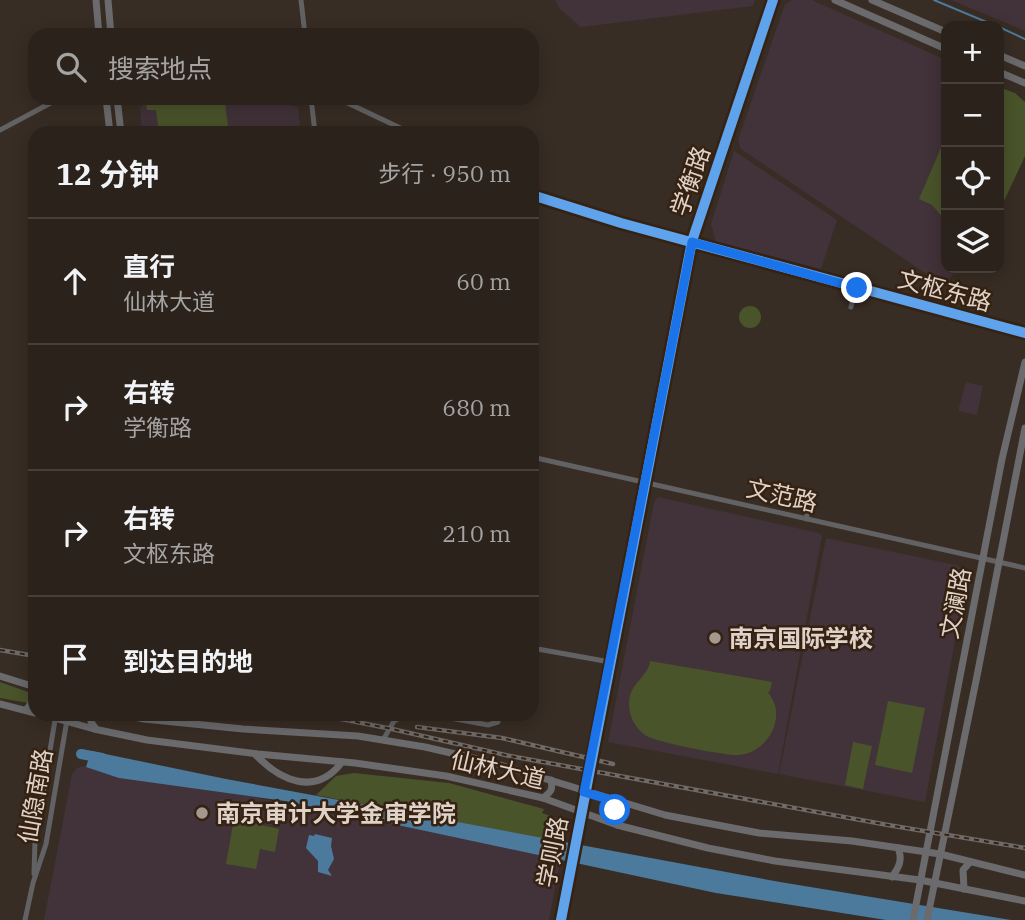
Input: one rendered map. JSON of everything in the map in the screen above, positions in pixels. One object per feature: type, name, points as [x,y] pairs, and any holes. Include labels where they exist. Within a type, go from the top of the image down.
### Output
[{"type":"main road","points":[[96,0],[98,28]]},
{"type":"main road","points":[[108,0],[110,28]]},
{"type":"main road","points":[[835,0],[941,47]]},
{"type":"main road","points":[[872,0],[941,30]]},
{"type":"main road","points":[[1004,57],[1025,66]]},
{"type":"main road","points":[[1004,74],[1025,83]]},
{"type":"main road","points":[[107,105],[109,126]]},
{"type":"main road","points":[[118,105],[120,126]]},
{"type":"main road","name":"文澜路","points":[[913,920],[1006,437],[1025,362]]},
{"type":"main road","name":"文澜路","points":[[927,920],[1025,428]]},
{"type":"main road","points":[[0,676],[28,685]]},
{"type":"main road","points":[[0,704],[26,710],[28,708]]},
{"type":"main road","name":"仙林大道","points":[[77,721],[98,730],[147,740],[446,776],[543,798],[617,825],[696,845],[775,861],[934,882],[1025,901]]},
{"type":"main road","points":[[91,721],[98,730]]},
{"type":"main road","name":"仙林大道","points":[[178,721],[383,740],[490,762],[665,815],[759,833],[852,841],[940,854],[1025,875]]},
{"type":"main road","points":[[254,754],[276,774],[314,783],[333,774],[342,762]]},
{"type":"main road","points":[[543,798],[551,793],[551,780]]},
{"type":"main road","points":[[617,825],[613,817],[621,803]]},
{"type":"main road","points":[[892,877],[900,866],[898,848]]},
{"type":"main road","points":[[964,889],[963,870],[970,862]]},
{"type":"street","points":[[301,0],[304,28]]},
{"type":"street","name":"学衡路","points":[[584,792],[692,242],[773,0]]},
{"type":"street","points":[[0,130],[47,105]]},
{"type":"street","points":[[313,105],[314,126]]},
{"type":"street","points":[[352,105],[396,126]]},
{"type":"street","name":"文枢东路","points":[[539,197],[610,220],[1025,333]]},
{"type":"street","points":[[851,307],[856,287]]},
{"type":"street","name":"文范路","points":[[539,459],[1025,568]]},
{"type":"street","points":[[806,519],[810,503]]},
{"type":"street","points":[[539,649],[610,662]]},
{"type":"street","name":"仙隐南路","points":[[33,883],[35,841],[55,721]]},
{"type":"street","name":"仙隐南路","points":[[25,920],[33,883],[46,844],[66,721]]},
{"type":"street","points":[[383,740],[394,721]]},
{"type":"street","points":[[467,721],[488,725],[498,721]]},
{"type":"street","name":"学则路","points":[[561,920],[584,792]]},
{"type":"shaded area","points":[[555,0],[755,0],[753,6],[581,27],[560,9]]},
{"type":"shaded area","points":[[792,0],[812,0],[941,58],[941,273],[954,273],[945,284],[741,149],[738,140],[785,4]]},
{"type":"shaded area","points":[[951,0],[1025,0],[1025,31]]},
{"type":"shaded area","points":[[143,105],[289,105],[298,107],[300,126],[141,126],[140,109]]},
{"type":"shaded area","points":[[734,151],[837,220],[821,269],[716,242],[711,224]]},
{"type":"shaded area","points":[[966,382],[983,386],[977,415],[958,411]]},
{"type":"shaded area","name":"南京国际学校","points":[[658,497],[819,533],[822,536],[778,774],[608,742],[654,502]]},
{"type":"shaded area","points":[[826,538],[956,565],[963,569],[967,577],[925,802],[779,774]]},
{"type":"shaded area","name":"南京审计大学金审学院","points":[[84,766],[552,852],[560,862],[549,920],[44,920],[72,774],[77,768]]},
{"type":"green space","points":[[1004,89],[1015,93],[1025,102],[1025,156],[1004,201]]},
{"type":"green space","points":[[146,105],[225,105],[228,126],[158,126],[156,110],[147,110]]},
{"type":"green space","points":[[941,148],[941,215],[932,205],[919,199]]},
{"type":"green space","points":[[746,306],[754,306],[761,313],[761,321],[754,328],[746,328],[739,321],[739,313]]},
{"type":"green space","points":[[650,661],[772,682],[768,692],[775,706],[776,719],[771,734],[754,751],[739,755],[690,748],[645,735],[632,719],[629,703],[633,688],[645,673]]},
{"type":"green space","points":[[0,682],[28,692],[28,703],[0,698]]},
{"type":"green space","points":[[888,701],[925,708],[912,773],[875,765]]},
{"type":"green space","points":[[853,742],[872,746],[863,789],[845,785]]},
{"type":"green space","points":[[354,773],[449,783],[544,809],[542,813],[559,819],[565,825],[562,843],[316,795],[336,776]]},
{"type":"green space","points":[[234,819],[279,829],[275,852],[260,849],[256,869],[226,864]]},
{"type":"water","points":[[91,751],[226,779],[780,882],[1011,920],[886,920],[716,893],[285,801],[119,778],[86,767]]},
{"type":"water","points":[[309,835],[332,838],[334,859],[328,870],[332,876],[318,872],[318,861],[306,848]]},
{"type":"waterway","points":[[934,0],[984,21]]},
{"type":"waterway","points":[[1004,29],[1025,39]]},
{"type":"waterway","points":[[81,754],[102,758]]},
{"type":"railway","points":[[0,650],[28,655]]},
{"type":"railway","points":[[351,721],[510,756],[1025,848]]},
{"type":"railway","points":[[417,727],[502,738],[613,764]]},
{"type":"cycle path","points":[[561,920],[692,241],[773,0]]},
{"type":"cycle path","points":[[539,197],[621,223],[1025,333]]},
{"type":"place","name":"南京国际学校","points":[[715,638]]},
{"type":"place","name":"南京审计大学金审学院","points":[[202,813]]},
{"type":"route","points":[[615,810],[621,803],[584,792],[692,242],[857,288]]}]
